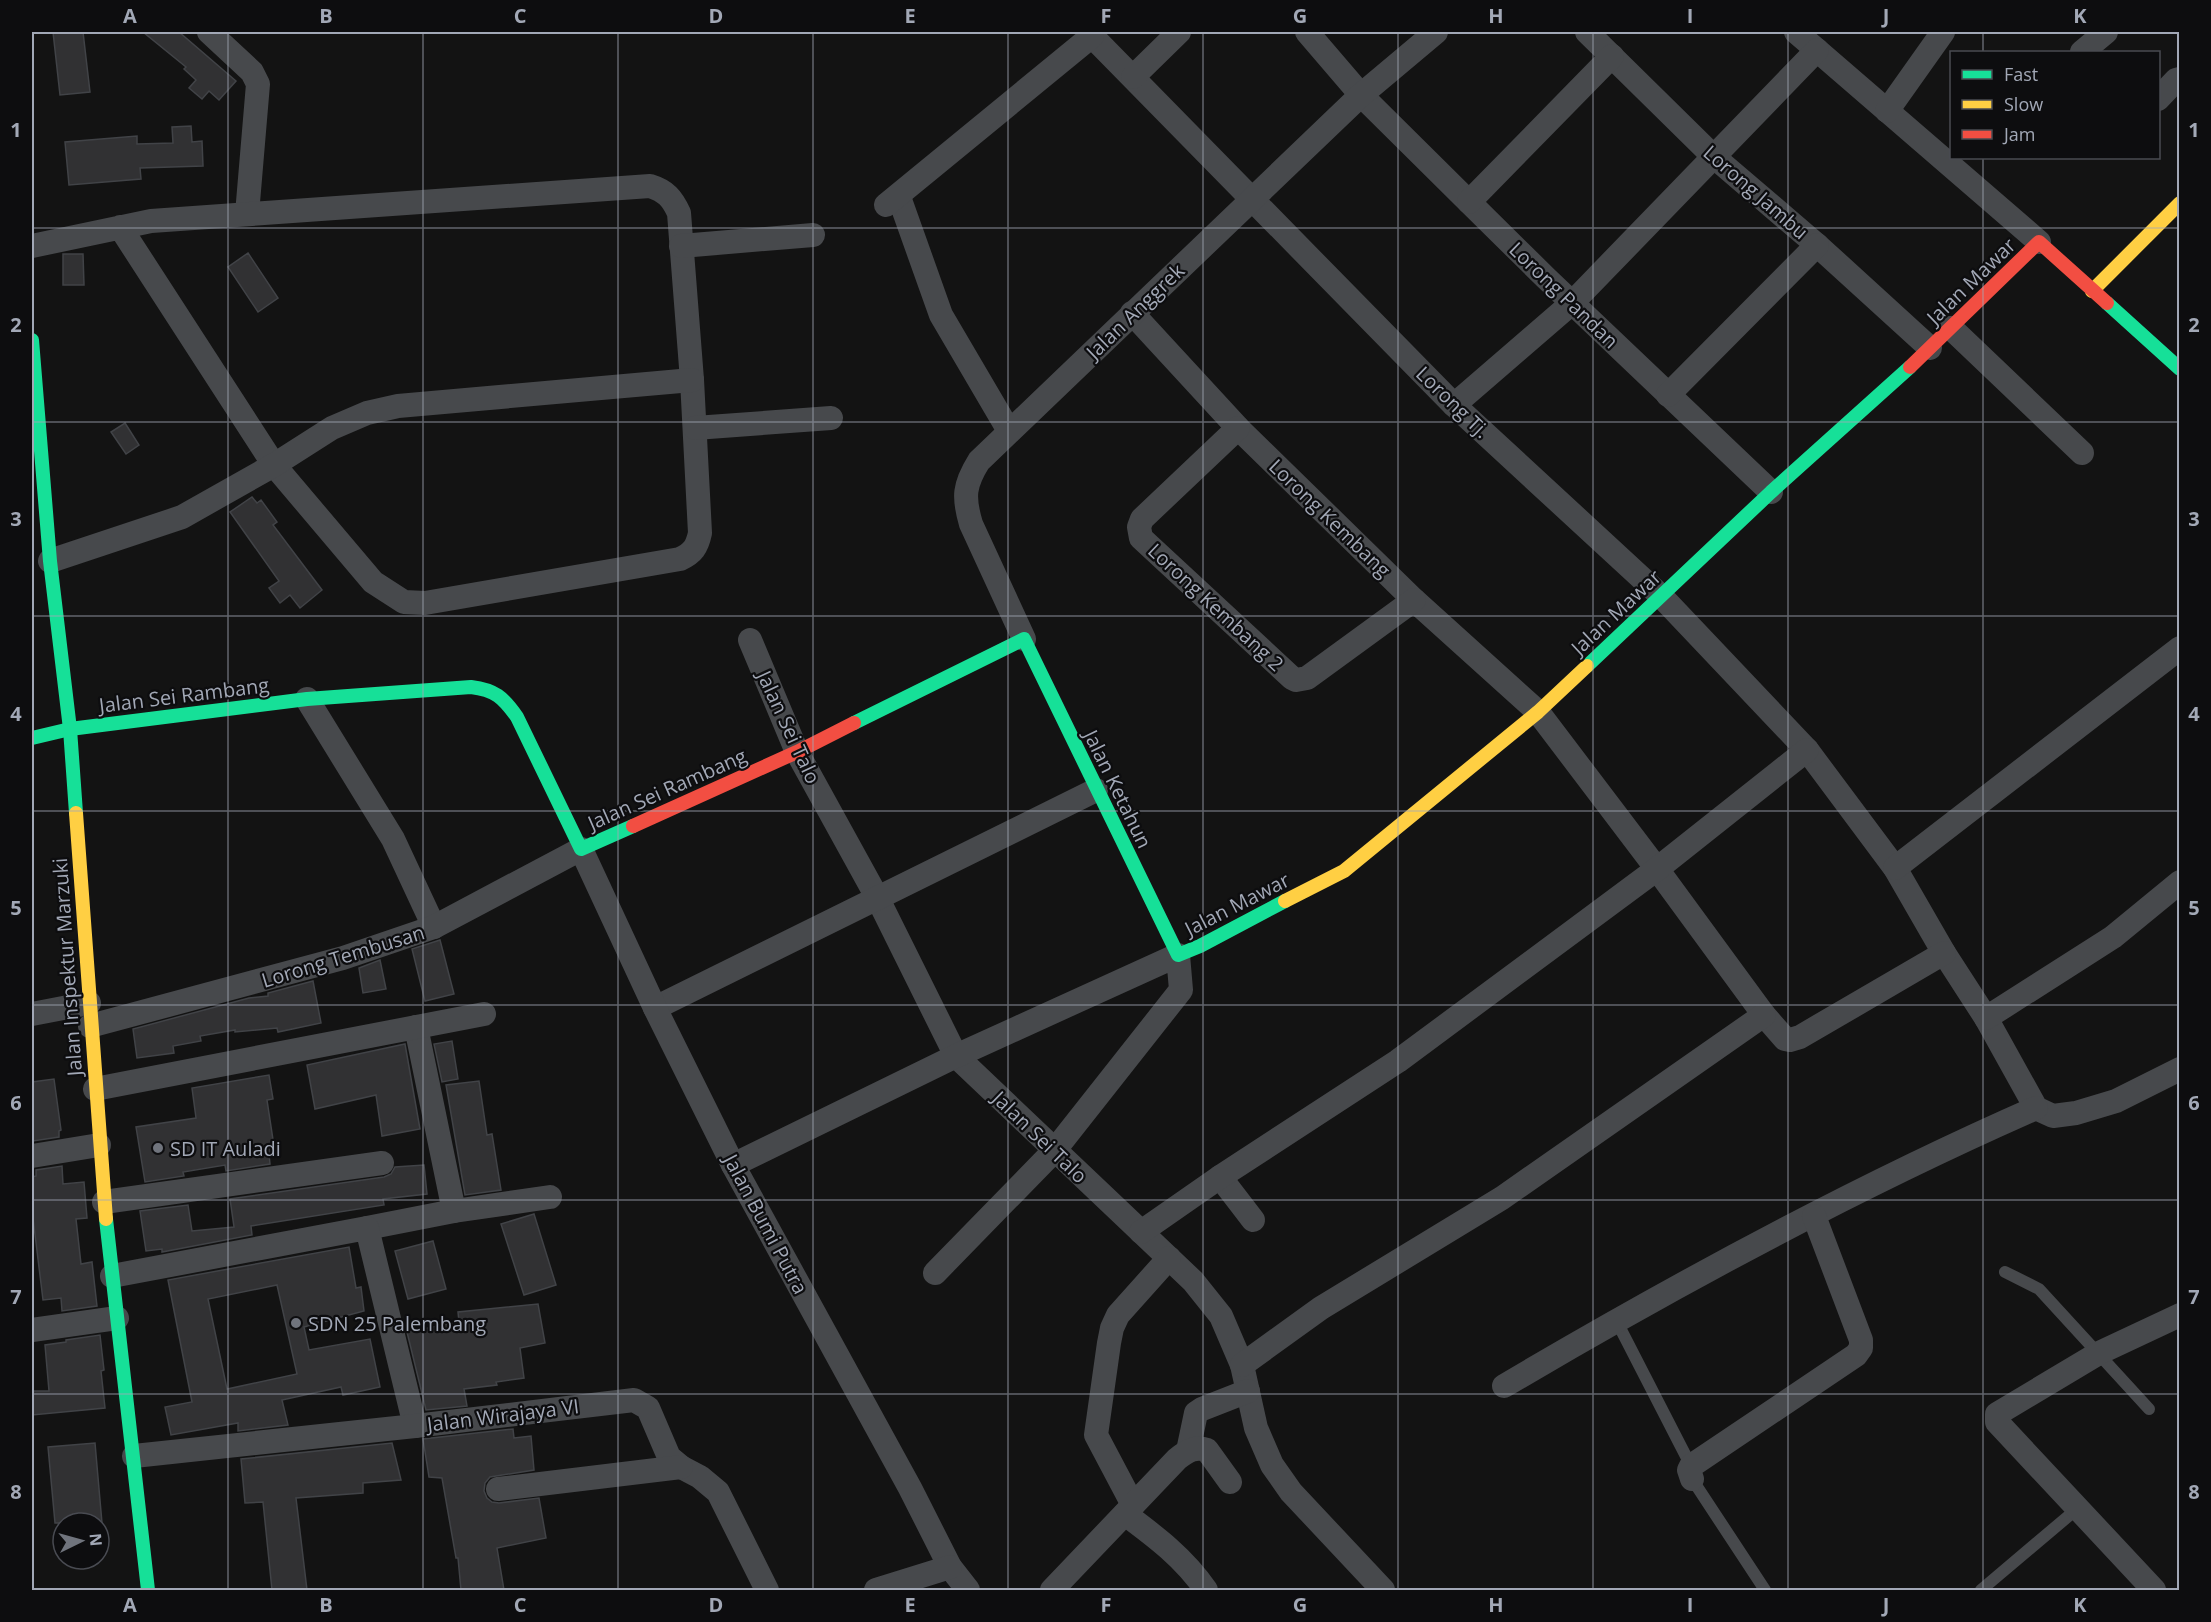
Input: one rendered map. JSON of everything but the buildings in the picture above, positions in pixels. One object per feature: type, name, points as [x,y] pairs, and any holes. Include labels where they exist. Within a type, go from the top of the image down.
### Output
[{"type":"street","points":[[209,32],[252,72],[258,84],[247,214]]},
{"type":"street","points":[[1133,77],[1179,32]]},
{"type":"street","name":"Lorong Pandan","points":[[1307,32],[1361,95],[1572,303],[1771,492]]},
{"type":"street","name":"Jalan Anggrek","points":[[1024,639],[971,525],[965,504],[966,487],[979,460],[1361,95],[1436,32]]},
{"type":"street","name":"Lorong Jambu","points":[[1587,32],[1713,156],[1817,245],[1930,348]]},
{"type":"street","points":[[1796,32],[2039,242],[2180,369]]},
{"type":"street","points":[[1887,111],[1943,32]]},
{"type":"street","points":[[2083,51],[2106,32]]},
{"type":"street","points":[[1009,431],[941,315],[893,201],[1090,34]]},
{"type":"street","name":"Lorong Tj.","points":[[1090,34],[1454,405],[1661,596],[1806,750],[1895,868],[1944,953],[1986,1018],[2036,1108]]},
{"type":"street","points":[[1454,405],[1572,303],[1816,50]]},
{"type":"street","points":[[1469,202],[1612,56]]},
{"type":"street","points":[[2160,97],[2176,80],[2180,79]]},
{"type":"street","points":[[32,246],[120,227],[151,221],[650,186],[664,190],[679,213],[692,380],[700,533],[698,546],[691,555],[680,559],[425,603],[404,602],[373,582],[274,465],[120,227]]},
{"type":"street","points":[[2092,291],[2180,203]]},
{"type":"street","points":[[681,246],[813,235]]},
{"type":"street","name":"Jalan Mawar","points":[[1178,955],[1200,946],[1344,871],[1538,712],[1771,492],[1952,328],[2039,242]]},
{"type":"street","points":[[1668,395],[1817,245]]},
{"type":"street","name":"Lorong Kembang","points":[[1132,313],[1238,428],[1414,600],[1538,712],[1764,1015],[1785,1039],[1795,1039],[1944,953]]},
{"type":"street","points":[[1952,328],[2082,453]]},
{"type":"street","name":"Jalan Inspektur Marzuki","points":[[32,340],[50,561],[70,729],[104,1202],[148,1590]]},
{"type":"street","points":[[50,561],[182,518],[274,465],[332,428],[367,414],[398,406],[692,380]]},
{"type":"street","points":[[694,428],[831,418]]},
{"type":"street","name":"Lorong Kembang 2","points":[[1238,428],[1142,519],[1139,527],[1142,538],[1296,680],[1307,678],[1414,600]]},
{"type":"street","name":"Jalan Sei Rambang","points":[[32,738],[70,729],[307,699],[471,687],[490,689],[507,703],[517,717],[581,849],[797,752],[1024,639]]},
{"type":"street","name":"Jalan Ketahun","points":[[1024,639],[1178,955]]},
{"type":"street","name":"Jalan Sei Talo","points":[[750,640],[797,752],[878,899],[956,1056],[1193,1281],[1221,1317],[1242,1365],[1256,1428],[1272,1465],[1292,1492],[1383,1590]]},
{"type":"street","points":[[1895,868],[2180,648]]},
{"type":"street","points":[[307,699],[393,839],[434,927]]},
{"type":"street","points":[[1142,1232],[1220,1177],[1398,1061],[1657,869],[1806,750]]},
{"type":"street","points":[[655,1008],[1096,790]]},
{"type":"street","name":"Lorong Tembusan","points":[[32,1014],[89,1014],[332,962],[434,927],[581,849]]},
{"type":"street","name":"Jalan Bumi Putra","points":[[581,849],[655,1008],[733,1165],[910,1488],[950,1567],[968,1590]]},
{"type":"street","points":[[1986,1018],[2113,937],[2180,882]]},
{"type":"street","points":[[733,1165],[956,1056],[1178,955],[1181,990],[1054,1151],[935,1273]]},
{"type":"street","points":[[95,1089],[484,1014]]},
{"type":"street","points":[[1242,1365],[1321,1308],[1502,1198],[1764,1015]]},
{"type":"street","points":[[416,1027],[454,1211]]},
{"type":"street","points":[[1504,1386],[1616,1320],[1981,1132],[2036,1108],[2053,1116],[2076,1113],[2116,1101],[2180,1069]]},
{"type":"street","points":[[32,1156],[99,1145]]},
{"type":"street","points":[[104,1202],[382,1163]]},
{"type":"street","points":[[1220,1177],[1253,1220]]},
{"type":"street","points":[[112,1276],[454,1211],[550,1197]]},
{"type":"street","points":[[1692,1472],[1859,1353],[1861,1340],[1814,1216]]},
{"type":"street","points":[[367,1228],[416,1426]]},
{"type":"street","points":[[1169,1258],[1119,1315],[1112,1328],[1096,1435],[1129,1509],[1184,1562],[1206,1590]]},
{"type":"street","points":[[2154,1590],[1997,1422],[1996,1418],[1997,1414],[2099,1353],[2180,1315]]},
{"type":"street","points":[[32,1330],[117,1318]]},
{"type":"street","points":[[1188,1451],[1196,1413],[1202,1408],[1248,1391]]},
{"type":"street","name":"Jalan Wirajaya VI","points":[[134,1455],[416,1426],[634,1400],[648,1408],[669,1457],[718,1492],[766,1590]]},
{"type":"street","points":[[1053,1590],[1177,1459],[1188,1451],[1195,1448],[1208,1450],[1230,1482]]},
{"type":"street","points":[[498,1490],[681,1467]]},
{"type":"street","points":[[876,1590],[950,1567]]},
{"type":"lane","points":[[2005,1272],[2039,1289],[2149,1409]]},
{"type":"lane","points":[[1616,1320],[1692,1472],[1765,1590]]},
{"type":"lane","points":[[1981,1590],[2078,1508]]},
{"type":"traffic: fast","points":[[2107,303],[2180,369]]},
{"type":"traffic: fast","points":[[32,340],[50,561],[70,729],[76,813]]},
{"type":"traffic: fast","points":[[1587,666],[1771,492],[1910,367]]},
{"type":"traffic: fast","points":[[854,723],[1024,639],[1178,955],[1200,946],[1285,901]]},
{"type":"traffic: fast","points":[[32,738],[70,729],[307,699],[471,687],[486,690],[498,696],[517,717],[581,849],[633,826]]},
{"type":"traffic: fast","points":[[106,1219],[148,1590]]},
{"type":"traffic: slow","points":[[2092,291],[2180,203]]},
{"type":"traffic: slow","points":[[1285,901],[1344,871],[1538,712],[1587,666]]},
{"type":"traffic: slow","points":[[76,813],[106,1219]]},
{"type":"traffic: jam","points":[[1910,367],[2039,242],[2107,303]]},
{"type":"traffic: jam","points":[[633,826],[797,752],[854,723]]},
{"type":"place","name":"SD IT Auladi","points":[[158,1148]]},
{"type":"place","name":"SDN 25 Palembang","points":[[296,1323]]}]
